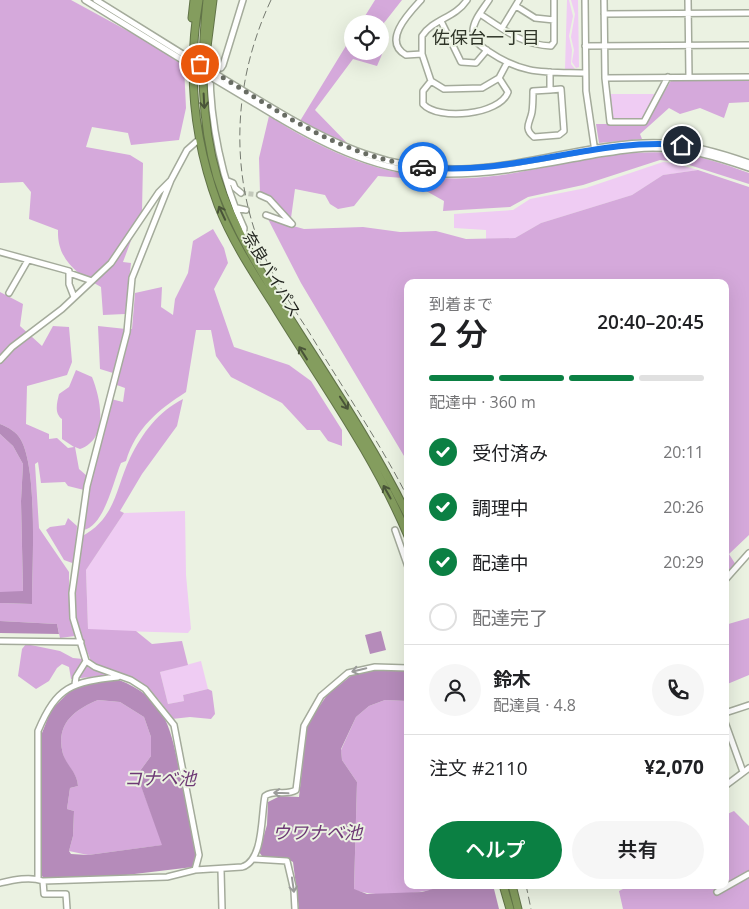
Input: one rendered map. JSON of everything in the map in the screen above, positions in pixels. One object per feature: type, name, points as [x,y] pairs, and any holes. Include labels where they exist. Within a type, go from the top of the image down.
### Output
[{"type":"highway","points":[[193,73],[194,0]]},
{"type":"highway","name":"奈良バイパス","points":[[200,0],[193,73],[195,118],[218,206],[247,264],[359,442],[404,527]]},
{"type":"highway","name":"奈良バイパス","points":[[207,0],[203,38],[203,82],[208,138],[217,176],[243,238],[267,284],[368,440],[404,508]]},
{"type":"highway","points":[[203,82],[213,0]]},
{"type":"highway","points":[[505,889],[510,909]]},
{"type":"highway","points":[[513,889],[518,909]]},
{"type":"street","points":[[85,0],[276,113],[347,149],[391,162],[426,168],[478,168],[643,148],[702,153],[749,168]]},
{"type":"street","points":[[96,0],[185,58]]},
{"type":"street","points":[[243,0],[223,65],[221,68],[213,67],[210,70],[216,139],[244,228],[243,238]]},
{"type":"street","points":[[421,0],[401,24],[397,43],[398,48],[406,56],[422,54]]},
{"type":"street","points":[[467,0],[454,14],[427,29],[422,36],[422,54],[431,81],[444,89],[477,90],[490,85],[499,78],[507,63]]},
{"type":"street","points":[[489,0],[473,28],[473,36],[479,45],[507,63],[519,68],[550,72],[585,73]]},
{"type":"street","points":[[502,28],[519,0]]},
{"type":"street","points":[[480,14],[530,44],[550,46],[554,42],[554,0]]},
{"type":"street","points":[[584,0],[585,73],[595,153]]},
{"type":"street","points":[[604,0],[604,78],[610,122],[644,122],[668,77]]},
{"type":"street","points":[[688,0],[689,77]]},
{"type":"street","points":[[516,6],[535,18],[554,20]]},
{"type":"street","points":[[604,14],[749,13]]},
{"type":"street","points":[[442,21],[461,62],[476,63],[487,50]]},
{"type":"street","points":[[585,46],[749,45]]},
{"type":"street","points":[[550,72],[550,90]]},
{"type":"street","points":[[604,78],[749,77]]},
{"type":"street","points":[[431,81],[422,96],[426,108],[436,113],[462,112],[482,111],[501,104],[508,92],[499,78]]},
{"type":"street","points":[[561,89],[564,131],[559,135],[534,137],[529,134],[527,126],[533,108],[532,91],[550,90],[561,89]]},
{"type":"street","points":[[195,870],[199,855],[174,725],[145,689],[131,680],[118,677],[86,661],[73,618],[72,593],[87,486],[127,332],[132,278],[171,180],[187,150],[196,142]]},
{"type":"street","points":[[595,153],[638,144],[677,144],[718,152],[749,163]]},
{"type":"street","points":[[0,360],[12,347],[74,297],[111,263],[159,192],[171,180]]},
{"type":"street","points":[[228,181],[233,183],[235,188],[241,192]]},
{"type":"street","points":[[260,195],[269,199],[292,224],[266,215]]},
{"type":"street","points":[[237,208],[246,210]]},
{"type":"street","points":[[0,252],[69,270],[74,297]]},
{"type":"street","points":[[9,293],[28,260]]},
{"type":"street","points":[[69,273],[92,280]]},
{"type":"street","points":[[395,530],[404,550]]},
{"type":"street","points":[[729,576],[749,553]]},
{"type":"street","points":[[0,641],[81,642]]},
{"type":"street","points":[[75,684],[76,677],[86,661]]},
{"type":"street","points":[[0,883],[11,880],[167,877],[195,870],[221,870],[249,866],[254,859],[263,826],[265,796],[272,792],[292,793],[296,790],[304,726],[321,696],[348,673],[375,667],[404,668]]},
{"type":"street","points":[[67,909],[66,894],[44,894],[41,880],[38,731],[48,709],[58,697],[75,684],[118,677]]},
{"type":"street","points":[[729,712],[749,706]]},
{"type":"street","points":[[729,733],[744,772]]},
{"type":"street","points":[[729,783],[749,768]]},
{"type":"street","points":[[254,859],[287,861],[293,883],[295,909]]},
{"type":"street","points":[[221,870],[222,909]]},
{"type":"street","points":[[729,885],[749,874]]},
{"type":"street","points":[[717,892],[722,889]]},
{"type":"shaded area","points":[[0,0],[71,0],[150,43],[184,66],[186,108],[179,140],[131,145],[128,133],[92,127],[86,147],[130,155],[143,163],[142,211],[123,262],[131,263],[125,314],[103,315],[101,287],[84,277],[70,265],[61,250],[58,230],[29,219],[31,192],[23,182],[0,183]]},
{"type":"shaded area","points":[[375,0],[402,0],[389,17],[389,15],[366,15]]},
{"type":"shaded area","points":[[567,0],[569,0],[573,16],[569,36],[572,50],[571,64],[575,69],[565,69]]},
{"type":"shaded area","points":[[571,0],[578,0],[579,67],[576,68],[572,62],[574,50],[571,37],[575,14]]},
{"type":"shaded area","points":[[344,49],[344,60],[352,60],[315,110],[349,145],[300,121]]},
{"type":"shaded area","points":[[356,60],[380,60],[377,66]]},
{"type":"shaded area","points":[[672,79],[749,79],[749,102],[729,103],[724,118],[700,108],[680,114],[669,108],[640,134],[642,139],[599,143],[596,124],[645,124]]},
{"type":"shaded area","points":[[608,94],[657,94],[644,118],[614,120],[611,117]]},
{"type":"shaded area","points":[[269,116],[317,144],[341,155],[391,171],[417,176],[472,178],[497,176],[622,154],[647,152],[682,154],[721,163],[749,173],[749,184],[680,162],[660,160],[583,185],[528,197],[510,207],[443,211],[444,201],[403,178],[378,176],[354,206],[338,209],[330,204],[325,195],[295,189],[291,218],[269,195],[260,193],[259,158]]},
{"type":"shaded area","points":[[663,162],[698,170],[663,175],[632,195],[541,223],[515,238],[486,239],[486,230],[454,228],[454,214],[513,210],[530,199],[586,188]]},
{"type":"shaded area","points":[[698,170],[749,187],[749,535],[729,554],[729,279],[404,279],[404,456],[301,283],[268,219],[304,229],[363,227],[400,232],[436,231],[466,239],[515,238],[541,223],[632,195],[663,175]]},
{"type":"shaded area","points":[[213,229],[224,248],[228,263],[214,289],[234,347],[289,365],[311,381],[342,430],[342,446],[328,441],[320,430],[307,430],[282,403],[231,377],[216,356],[211,330],[196,330],[186,392],[157,413],[142,429],[130,449],[126,461],[121,463],[107,503],[97,521],[83,530],[90,481],[111,399],[123,402],[125,388],[114,384],[128,329],[132,329],[135,293],[162,287],[161,307],[173,315],[175,299],[188,273],[193,241]]},
{"type":"shaded area","points":[[0,292],[23,304],[20,326],[42,346],[53,326],[69,327],[72,362],[67,375],[27,386],[26,424],[49,434],[49,439],[57,438],[68,448],[74,447],[62,439],[62,419],[59,417],[57,408],[59,394],[69,387],[76,370],[92,377],[98,396],[100,417],[99,428],[95,437],[89,444],[80,449],[75,447],[79,469],[87,476],[84,490],[68,486],[65,482],[41,483],[38,462],[35,464],[39,528],[69,572],[69,616],[75,636],[60,638],[57,624],[0,621],[0,603],[32,604],[33,519],[30,473],[26,454],[17,435],[9,428],[0,424]]},
{"type":"shaded area","points":[[98,326],[126,329],[113,373],[100,369]]},
{"type":"shaded area","points":[[183,399],[177,426],[142,474],[120,511],[124,513],[86,570],[88,629],[136,631],[152,644],[182,641],[188,665],[160,672],[168,704],[184,701],[183,695],[208,689],[212,691],[215,714],[211,719],[190,717],[172,719],[164,706],[147,688],[129,677],[92,664],[74,617],[81,537],[93,529],[108,512],[130,458],[146,431],[166,410]]},
{"type":"shaded area","points":[[0,434],[13,446],[23,464],[21,501],[23,592],[0,592]]},
{"type":"shaded area","points":[[185,511],[186,575],[191,629],[188,633],[88,630],[86,570],[124,513]]},
{"type":"shaded area","points":[[68,518],[77,526],[75,564],[64,560],[46,530],[50,527],[65,525]]},
{"type":"shaded area","points":[[729,554],[736,565],[729,572]]},
{"type":"shaded area","points":[[749,618],[749,675],[729,683],[729,624]]},
{"type":"shaded area","points":[[26,644],[60,651],[73,658],[83,659],[82,654],[88,667],[110,675],[71,679],[69,667],[62,664],[57,668],[49,681],[36,689],[18,676],[22,649]]},
{"type":"shaded area","points":[[201,661],[208,689],[183,695],[184,701],[168,704],[160,672]]},
{"type":"shaded area","points":[[98,700],[120,702],[144,717],[151,737],[151,756],[137,775],[163,845],[88,855],[69,851],[73,836],[74,811],[67,809],[70,788],[78,786],[76,777],[63,754],[62,734],[64,726],[74,714],[81,708]]},
{"type":"shaded area","points":[[385,700],[404,701],[404,889],[435,889],[388,895],[354,890],[357,782],[342,760],[341,750],[356,717],[369,706]]},
{"type":"shaded area","points":[[734,811],[749,826],[749,909],[623,909],[619,891],[623,889],[729,889],[729,813]]},
{"type":"water","points":[[0,424],[12,430],[21,440],[30,473],[33,519],[32,604],[0,603],[0,592],[23,591],[21,501],[23,464],[13,446],[0,434]]},
{"type":"water","points":[[0,621],[57,624],[59,634],[0,633]]},
{"type":"water","points":[[381,631],[386,650],[370,654],[365,635]]},
{"type":"water","name":"ウワナベ池","points":[[377,670],[404,670],[404,701],[385,700],[369,706],[356,717],[341,749],[342,760],[357,782],[354,889],[367,894],[422,892],[433,889],[494,889],[499,909],[299,909],[293,862],[286,858],[262,856],[259,852],[267,825],[268,802],[280,796],[299,797],[303,760],[301,757],[306,726],[327,695],[352,675]]},
{"type":"water","name":"コナベ池","points":[[119,680],[135,688],[158,707],[165,718],[174,746],[196,853],[193,867],[126,875],[45,879],[40,874],[42,733],[51,710],[71,690],[94,682]],"holes":[[[98,700],[120,702],[144,717],[151,737],[151,756],[137,775],[162,845],[88,855],[71,854],[69,851],[73,836],[74,811],[67,809],[70,788],[78,786],[76,777],[63,754],[61,743],[64,726],[81,708]]]},
{"type":"tunnel","points":[[241,193],[260,195]]},
{"type":"railway","points":[[271,0],[248,64],[242,98],[240,131],[241,165],[246,199],[255,232],[277,282],[373,435],[404,490]]},
{"type":"railway","points":[[527,889],[531,909]]},
{"type":"way so far","points":[[200,64],[322,137],[374,158],[423,167]]},
{"type":"district","name":"佐保台一丁目","points":[[486,37]]},
{"type":"route","points":[[423,167],[443,169],[478,168],[638,144],[663,143],[682,145]]}]
